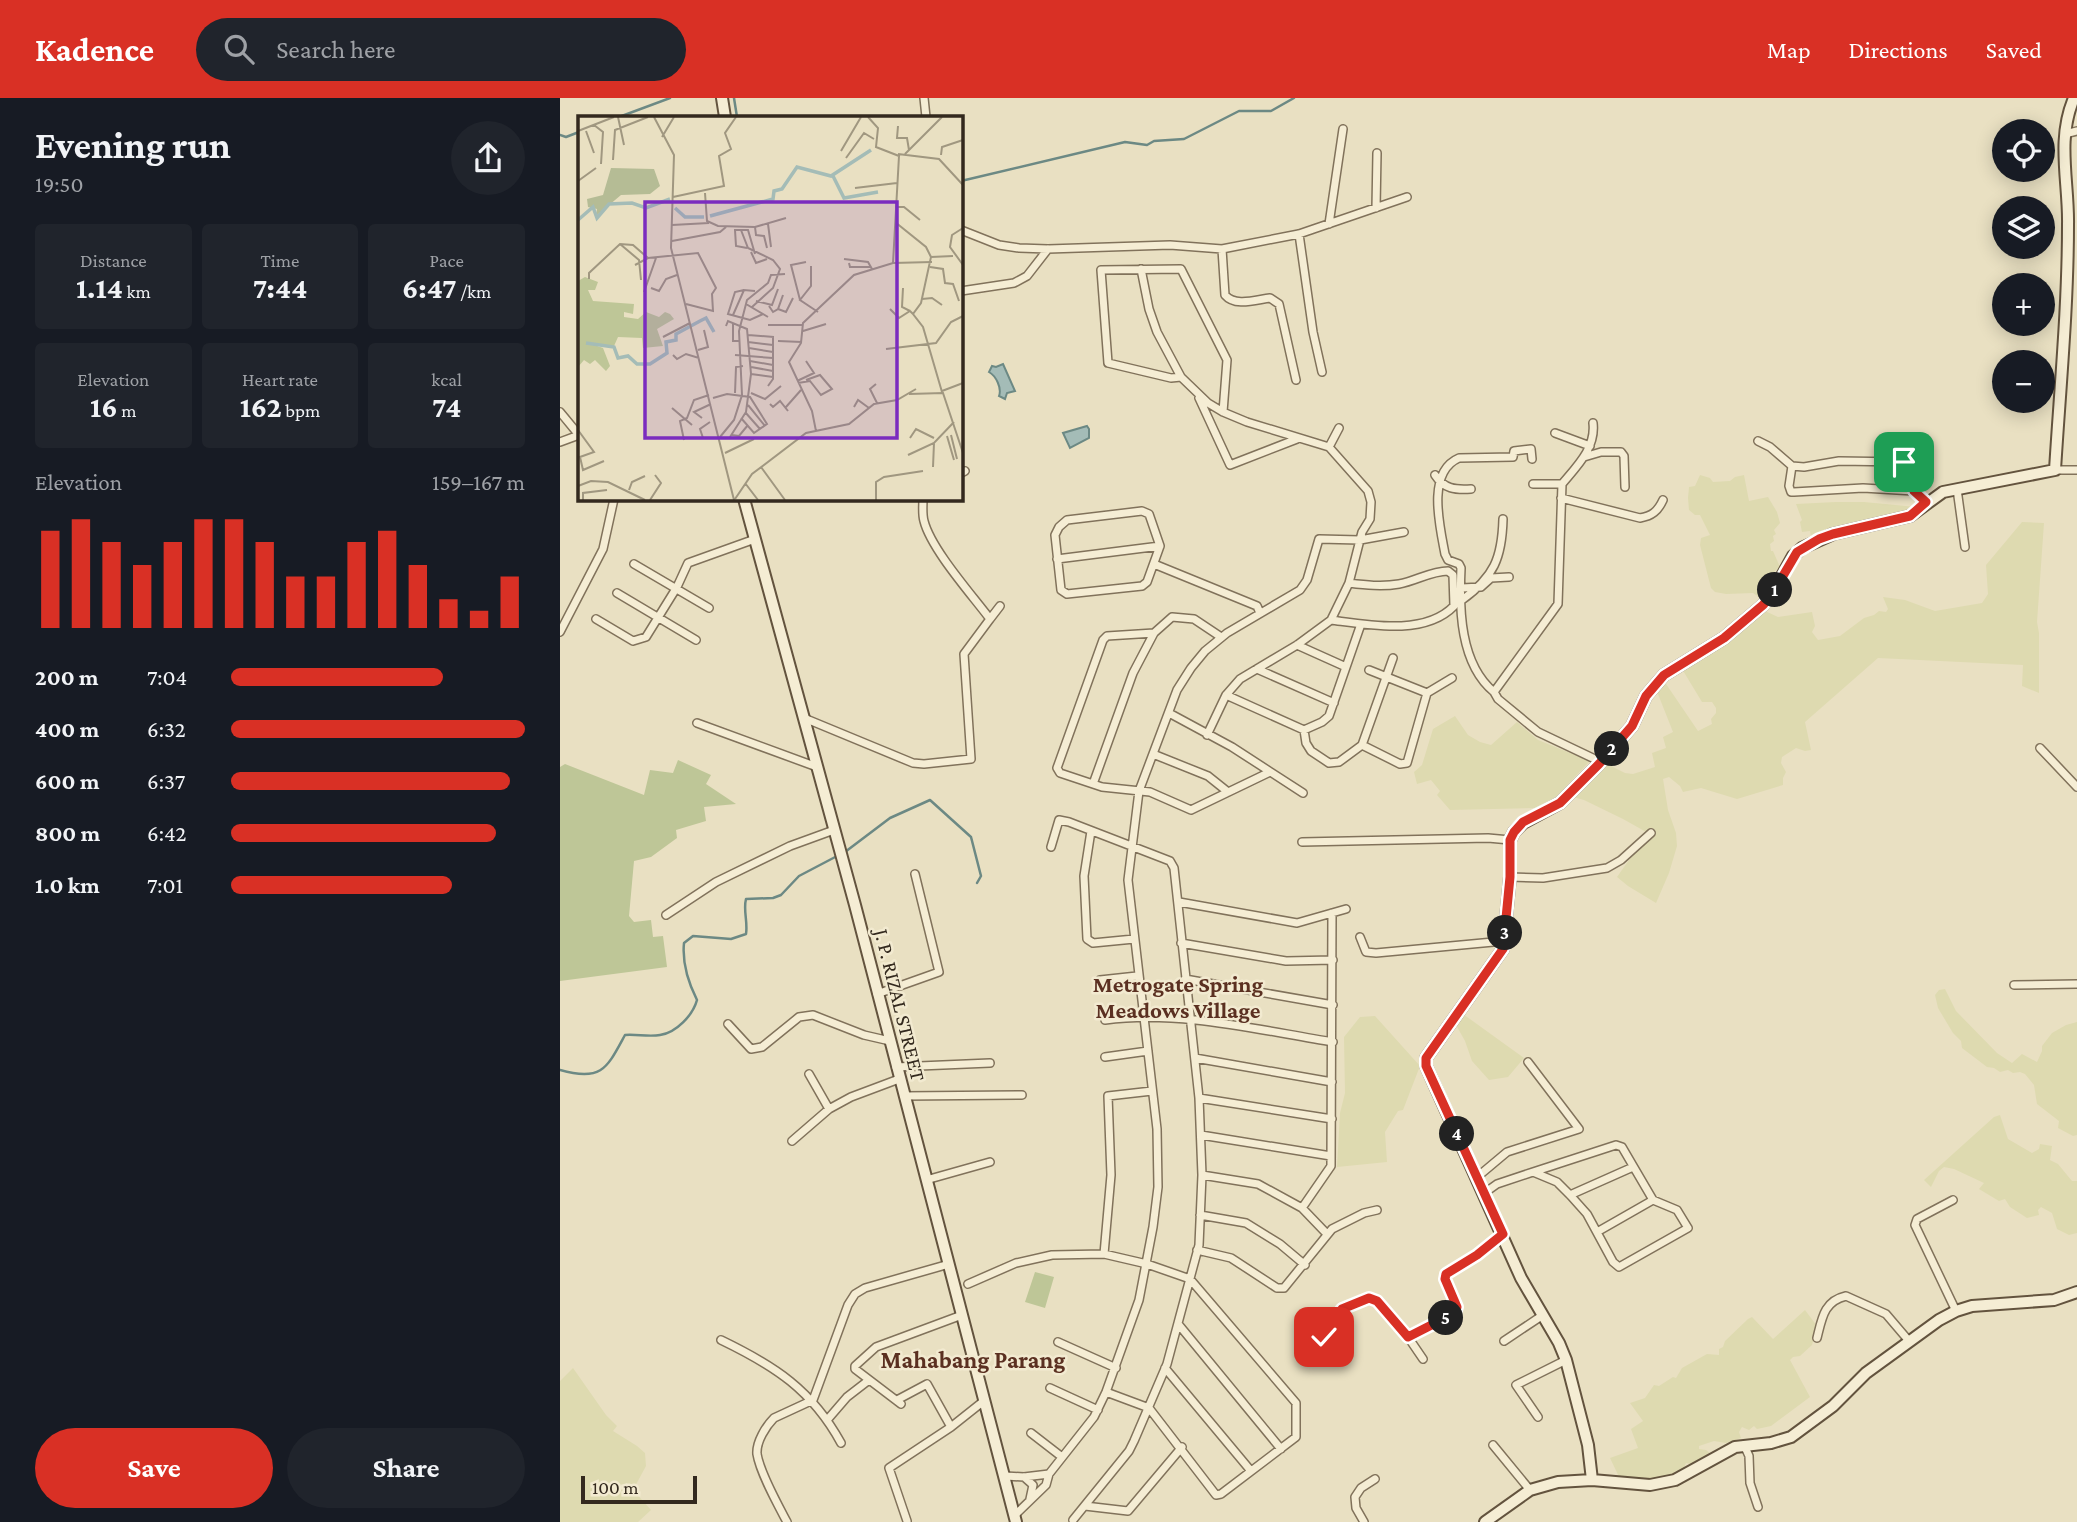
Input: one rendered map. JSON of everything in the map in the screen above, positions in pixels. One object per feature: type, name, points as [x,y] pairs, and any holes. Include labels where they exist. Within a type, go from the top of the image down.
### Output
[{"type":"street","points":[[722,98],[725,116]]},
{"type":"street","points":[[924,98],[926,116]]},
{"type":"street","points":[[2055,470],[2073,225],[2064,161],[2065,134],[2069,109],[2074,98]]},
{"type":"street","points":[[1329,224],[1343,129]]},
{"type":"street","points":[[2065,134],[2077,131]]},
{"type":"street","points":[[1376,208],[1377,153]]},
{"type":"street","points":[[962,230],[999,245],[1048,249],[1170,245],[1222,249],[1299,234],[1407,197]]},
{"type":"street","points":[[1299,234],[1312,332],[1322,372]]},
{"type":"street","points":[[962,291],[1014,283],[1027,276],[1048,249]]},
{"type":"street","points":[[1222,249],[1225,295],[1229,300],[1238,302],[1270,298],[1279,304],[1296,380]]},
{"type":"street","points":[[1141,269],[1157,332],[1181,377],[1208,403],[1223,412],[1298,439],[1329,447],[1368,491],[1371,502],[1370,519],[1360,540],[1349,583],[1331,620],[1297,645],[1240,680],[1226,695],[1207,735]]},
{"type":"street","points":[[1181,377],[1171,378],[1108,363],[1101,270],[1181,269],[1227,360],[1223,412]]},
{"type":"street","points":[[1196,391],[1230,465],[1298,439]]},
{"type":"street","points":[[560,412],[578,434]]},
{"type":"street","points":[[1494,692],[1558,604],[1562,484],[1584,458],[1594,435],[1593,423]]},
{"type":"street","points":[[1329,447],[1339,428]]},
{"type":"street","points":[[1555,433],[1590,446]]},
{"type":"street","points":[[560,442],[578,435]]},
{"type":"street","points":[[1758,441],[1770,447],[1792,466],[1804,467],[1839,461],[1904,462],[1914,491],[1926,502]]},
{"type":"street","points":[[1532,459],[1531,449],[1514,451],[1513,457],[1459,458],[1452,461],[1437,479],[1445,554],[1447,560],[1459,564],[1461,568],[1467,649],[1472,664],[1498,699],[1538,732],[1601,762]]},
{"type":"street","points":[[1584,458],[1601,452],[1621,452],[1624,456],[1625,487]]},
{"type":"street","points":[[1792,466],[1789,486],[1791,492],[1863,488],[1914,491]]},
{"type":"street","points":[[1592,1480],[1588,1445],[1566,1360],[1521,1278],[1426,1066],[1426,1058],[1431,1049],[1503,949],[1510,877],[1510,840],[1523,822],[1560,803],[1601,762],[1632,726],[1653,686],[1664,675],[1724,638],[1763,605],[1797,552],[1833,534],[1910,516],[1943,492],[2055,470],[2077,470]]},
{"type":"street","points":[[1437,479],[1453,490],[1471,489]]},
{"type":"street","points":[[1533,484],[1562,484]]},
{"type":"street","points":[[1957,489],[1965,547]]},
{"type":"street","points":[[1561,498],[1640,519],[1659,509],[1663,500]]},
{"type":"street","points":[[560,632],[603,549],[614,500]]},
{"type":"street","name":"J. P. RIZAL STREET","points":[[744,500],[844,866],[1015,1519]]},
{"type":"street","points":[[923,500],[923,519],[927,530],[990,620]]},
{"type":"street","points":[[1142,511],[1149,514],[1160,546],[1147,582],[1142,586],[1066,594],[1061,590],[1055,535],[1067,520],[1142,511]]},
{"type":"street","points":[[1461,588],[1481,587],[1493,572],[1503,542],[1503,519]]},
{"type":"street","points":[[1015,1519],[1046,1485],[1049,1474],[1098,1410],[1133,1319],[1147,1264],[1158,1187],[1157,1129],[1145,1016],[1137,976],[1128,880],[1139,791],[1168,713],[1177,691],[1205,651],[1221,637],[1300,590],[1307,580],[1318,539],[1360,540],[1404,532]]},
{"type":"street","points":[[596,619],[633,641],[646,637],[677,587],[688,563],[755,538]]},
{"type":"street","points":[[1057,559],[1160,546]]},
{"type":"street","points":[[634,564],[709,608]]},
{"type":"street","points":[[1154,564],[1256,606],[1260,613]]},
{"type":"street","points":[[1331,620],[1394,626],[1426,622],[1447,613],[1454,606],[1453,575],[1448,571],[1400,584],[1374,586],[1349,583]]},
{"type":"street","points":[[1462,600],[1491,578],[1509,577]]},
{"type":"street","points":[[617,593],[696,640]]},
{"type":"street","points":[[804,718],[913,763],[971,759],[964,654],[1000,606]]},
{"type":"street","points":[[1093,784],[1133,673],[1154,633],[1172,617],[1194,619],[1221,637]]},
{"type":"street","points":[[1226,695],[1304,730],[1322,722],[1329,716],[1361,624]]},
{"type":"street","points":[[1154,633],[1107,636],[1103,640],[1057,768],[1060,773],[1101,787],[1150,792],[1191,810],[1270,772]]},
{"type":"street","points":[[1297,645],[1346,667]]},
{"type":"street","points":[[1304,730],[1306,743],[1311,751],[1329,763],[1339,762],[1362,746],[1393,658]]},
{"type":"street","points":[[1257,668],[1334,703]]},
{"type":"street","points":[[1369,670],[1427,692]]},
{"type":"street","points":[[1362,746],[1400,764],[1407,763],[1427,692],[1452,678]]},
{"type":"street","points":[[1168,713],[1232,747],[1303,793]]},
{"type":"street","points":[[697,723],[817,767]]},
{"type":"street","points":[[2040,748],[2077,787]]},
{"type":"street","points":[[1153,754],[1208,776],[1228,792]]},
{"type":"street","points":[[1051,847],[1059,820],[1170,862],[1174,867],[1201,1135],[1202,1175],[1197,1250],[1179,1325],[1165,1368],[1129,1451],[1073,1520]]},
{"type":"street","points":[[1091,831],[1084,876],[1087,939],[1093,943],[1134,939]]},
{"type":"street","points":[[1510,877],[1543,877],[1607,868],[1621,860],[1651,833]]},
{"type":"street","points":[[666,915],[716,882],[790,846],[835,835]]},
{"type":"street","points":[[1302,842],[1488,838],[1510,840]]},
{"type":"street","points":[[877,993],[939,972],[915,874]]},
{"type":"street","points":[[1179,902],[1297,923],[1346,909]]},
{"type":"street","points":[[1302,1208],[1331,1166],[1332,913]]},
{"type":"street","points":[[1360,937],[1366,952],[1376,953],[1504,941]]},
{"type":"street","points":[[1181,943],[1286,961],[1333,960]]},
{"type":"street","points":[[1100,979],[1137,976]]},
{"type":"street","points":[[1185,979],[1333,1005]]},
{"type":"street","points":[[2014,985],[2077,984]]},
{"type":"street","points":[[728,1024],[751,1049],[762,1047],[805,1015],[813,1015],[864,1035],[890,1041]]},
{"type":"street","points":[[1105,1020],[1145,1016],[1189,1020],[1333,1042]]},
{"type":"street","points":[[1105,1057],[1148,1051]]},
{"type":"street","points":[[1195,1058],[1332,1082]]},
{"type":"street","points":[[1476,1178],[1507,1152],[1579,1129],[1528,1062]]},
{"type":"street","points":[[896,1066],[989,1063]]},
{"type":"street","points":[[809,1074],[829,1109]]},
{"type":"street","points":[[792,1141],[829,1109],[851,1097],[899,1079]]},
{"type":"street","points":[[1104,1254],[1111,1175],[1108,1096],[1152,1091]]},
{"type":"street","points":[[904,1096],[1022,1096]]},
{"type":"street","points":[[1199,1098],[1332,1119]]},
{"type":"street","points":[[1201,1135],[1331,1156]]},
{"type":"street","points":[[1483,1194],[1497,1184],[1533,1172],[1616,1145],[1622,1147],[1653,1200],[1678,1210],[1688,1228],[1619,1266],[1613,1262],[1587,1214],[1570,1195],[1557,1182],[1533,1172]]},
{"type":"street","points":[[926,1180],[990,1163]]},
{"type":"street","points":[[1570,1195],[1633,1167]]},
{"type":"street","points":[[1202,1175],[1258,1184],[1302,1208],[1327,1234]]},
{"type":"street","points":[[1597,1232],[1653,1200]]},
{"type":"street","points":[[1953,1200],[1917,1219],[1915,1225],[1956,1311]]},
{"type":"street","points":[[1197,1250],[1231,1258],[1281,1289],[1305,1265],[1327,1234],[1364,1213],[1377,1210]]},
{"type":"street","points":[[1200,1215],[1246,1223],[1280,1244],[1305,1265]]},
{"type":"street","points":[[1408,1337],[1455,1313],[1457,1307],[1445,1279],[1446,1274],[1477,1255],[1503,1234]]},
{"type":"street","points":[[968,1284],[1016,1263],[1044,1256],[1104,1254],[1147,1264],[1190,1279],[1297,1404],[1295,1438],[1221,1494],[1216,1495],[1182,1447],[1149,1408],[1106,1392]]},
{"type":"street","points":[[787,1522],[757,1453],[759,1442],[774,1418],[813,1400],[848,1305],[855,1294],[865,1288],[949,1265]]},
{"type":"street","points":[[1485,1522],[1530,1490],[1558,1482],[1592,1480],[1650,1485],[1675,1480],[1735,1447],[1771,1443],[1791,1437],[1833,1406],[1866,1373],[1939,1320],[1956,1311],[1972,1306],[2054,1300],[2077,1292]]},
{"type":"street","points":[[1817,1338],[1824,1311],[1830,1303],[1846,1296],[1886,1314],[1909,1341]]},
{"type":"street","points":[[1316,1318],[1324,1337],[1329,1337],[1338,1329],[1339,1313],[1342,1309],[1373,1298],[1408,1337],[1423,1359]]},
{"type":"street","points":[[951,1427],[927,1384],[899,1402],[855,1367],[876,1347],[962,1315]]},
{"type":"street","points":[[1504,1340],[1543,1315]]},
{"type":"street","points":[[1179,1325],[1281,1449]]},
{"type":"street","points":[[721,1340],[768,1363],[813,1400],[828,1419],[841,1443]]},
{"type":"street","points":[[1058,1342],[1116,1368]]},
{"type":"street","points":[[1538,1417],[1517,1385],[1566,1360]]},
{"type":"street","points":[[1165,1368],[1251,1471]]},
{"type":"street","points":[[828,1419],[847,1397],[869,1380]]},
{"type":"street","points":[[1050,1388],[1098,1410]]},
{"type":"street","points":[[907,1521],[889,1468],[951,1427],[985,1400]]},
{"type":"street","points":[[1031,1433],[1062,1457]]},
{"type":"street","points":[[1493,1445],[1530,1490]]},
{"type":"street","points":[[1744,1445],[1749,1455],[1751,1483],[1758,1507]]},
{"type":"street","points":[[1085,1506],[1127,1512],[1182,1447]]},
{"type":"street","points":[[1004,1476],[1049,1474]]},
{"type":"street","points":[[1024,1477],[1033,1485],[1030,1500]]},
{"type":"street","points":[[1364,1522],[1356,1508],[1355,1497],[1361,1488],[1375,1479]]},
{"type":"shaded area","points":[[1700,475],[1713,482],[1730,481],[1744,475],[1749,501],[1768,497],[1777,512],[1780,523],[1774,530],[1774,541],[1770,544],[1780,567],[1770,575],[1773,579],[1778,579],[1763,600],[1753,593],[1726,594],[1715,592],[1711,588],[1700,545],[1701,538],[1710,535],[1700,515],[1689,510],[1689,487],[1695,486]]},
{"type":"shaded area","points":[[1836,502],[1916,507],[1907,513],[1811,537],[1810,531],[1802,532],[1802,520],[1796,504]]},
{"type":"shaded area","points":[[2022,522],[2044,523],[2037,622],[2039,693],[2022,686],[2023,665],[1878,658],[1805,722],[1811,750],[1796,748],[1782,757],[1781,763],[1786,772],[1783,785],[1737,799],[1701,788],[1683,792],[1669,777],[1663,779],[1677,846],[1656,903],[1617,877],[1648,833],[1573,797],[1605,763],[1633,774],[1655,767],[1652,753],[1666,748],[1663,737],[1673,732],[1656,689],[1664,681],[1698,731],[1712,724],[1711,719],[1716,708],[1712,702],[1702,702],[1682,669],[1729,642],[1761,613],[1765,611],[1778,617],[1812,612],[1815,626],[1812,632],[1818,640],[1840,636],[1864,618],[1879,611],[1886,612],[1888,609],[1883,597],[1905,600],[1935,611],[1982,603],[1988,594],[1986,565]]},
{"type":"shaded area","points":[[1455,716],[1468,735],[1480,742],[1491,745],[1517,722],[1538,740],[1590,761],[1556,797],[1537,808],[1450,810],[1437,795],[1440,791],[1431,780],[1417,784],[1414,772],[1422,765],[1433,729]]},
{"type":"shaded area","points":[[1945,989],[1956,1011],[1997,1053],[2012,1063],[2022,1054],[2037,1062],[2042,1046],[2052,1033],[2077,1022],[2077,1135],[2073,1136],[2058,1128],[2059,1121],[2037,1104],[2034,1085],[2025,1074],[2008,1070],[2000,1072],[1987,1067],[1962,1048],[1961,1041],[1938,1008],[1935,995],[1939,990]]},
{"type":"shaded area","points":[[1463,1014],[1524,1058],[1508,1077],[1489,1080],[1472,1061],[1456,1025]]},
{"type":"shaded area","points":[[1375,1016],[1420,1066],[1403,1110],[1398,1111],[1385,1132],[1387,1162],[1337,1167],[1340,1113],[1345,1093],[1344,1037],[1360,1017]]},
{"type":"shaded area","points":[[2000,1115],[2008,1139],[2032,1153],[2039,1149],[2040,1144],[2052,1146],[2050,1160],[2058,1164],[2072,1181],[2077,1181],[2077,1233],[2069,1235],[2057,1229],[2052,1213],[2041,1207],[2038,1210],[2039,1215],[2027,1218],[2010,1207],[2005,1199],[1999,1201],[1979,1189],[1984,1183],[1954,1169],[1944,1167],[1931,1187],[1924,1180],[1994,1117]]},
{"type":"shaded area","points":[[1805,1310],[1817,1326],[1812,1345],[1800,1356],[1790,1360],[1810,1397],[1771,1426],[1757,1429],[1754,1426],[1749,1430],[1742,1427],[1739,1432],[1741,1438],[1726,1443],[1714,1441],[1699,1446],[1699,1449],[1711,1454],[1694,1465],[1686,1463],[1683,1470],[1675,1471],[1672,1477],[1621,1481],[1610,1458],[1638,1448],[1631,1429],[1643,1421],[1630,1403],[1645,1398],[1654,1385],[1659,1386],[1673,1377],[1676,1378],[1682,1368],[1707,1354],[1719,1355],[1719,1349],[1725,1341],[1748,1319],[1752,1317],[1773,1339]]},
{"type":"shaded area","points":[[573,1368],[606,1415],[617,1426],[613,1431],[645,1453],[646,1466],[633,1490],[651,1510],[638,1522],[560,1522],[560,1381]]},
{"type":"green space","points":[[678,760],[711,775],[706,784],[736,804],[704,807],[706,821],[676,830],[677,838],[651,857],[634,861],[629,916],[634,922],[651,920],[653,937],[663,936],[667,967],[560,981],[560,767],[565,764],[644,795],[650,770],[673,773]]},
{"type":"green space","points":[[1035,1272],[1054,1277],[1045,1308],[1025,1302]]},
{"type":"water","points":[[1003,364],[1015,391],[1007,393],[1005,399],[999,396],[998,382],[989,372],[992,366]]},
{"type":"water","points":[[1087,426],[1089,438],[1070,448],[1063,433]]},
{"type":"waterway","points":[[622,116],[670,98]]},
{"type":"waterway","points":[[734,98],[737,116]]},
{"type":"waterway","points":[[962,181],[1125,142],[1147,145],[1154,141],[1184,139],[1239,111],[1271,111],[1294,98]]},
{"type":"waterway","points":[[560,135],[566,137],[578,132]]},
{"type":"waterway","points":[[845,852],[890,818],[930,800],[971,837],[981,876],[977,883]]},
{"type":"waterway","points":[[560,1070],[594,1073],[608,1064],[625,1035],[660,1035],[678,1027],[692,1012],[697,1000],[686,972],[684,943],[693,936],[731,939],[746,934],[746,899],[781,895],[799,876],[839,855]]},
{"type":"district","name":"Metrogate Spring Meadows Village","points":[[1178,997]]},
{"type":"district","name":"Mahabang Parang","points":[[973,1360]]},
{"type":"route","points":[[1324,1337],[1337,1333],[1339,1313],[1342,1309],[1369,1298],[1377,1301],[1408,1337],[1455,1313],[1457,1307],[1445,1279],[1446,1274],[1477,1255],[1503,1234],[1426,1066],[1426,1058],[1503,949],[1510,877],[1510,840],[1514,832],[1523,822],[1560,803],[1599,764],[1632,726],[1646,696],[1664,675],[1724,638],[1763,605],[1770,598],[1793,556],[1802,548],[1833,534],[1910,516],[1917,511],[1926,502],[1914,491],[1904,462]]}]
